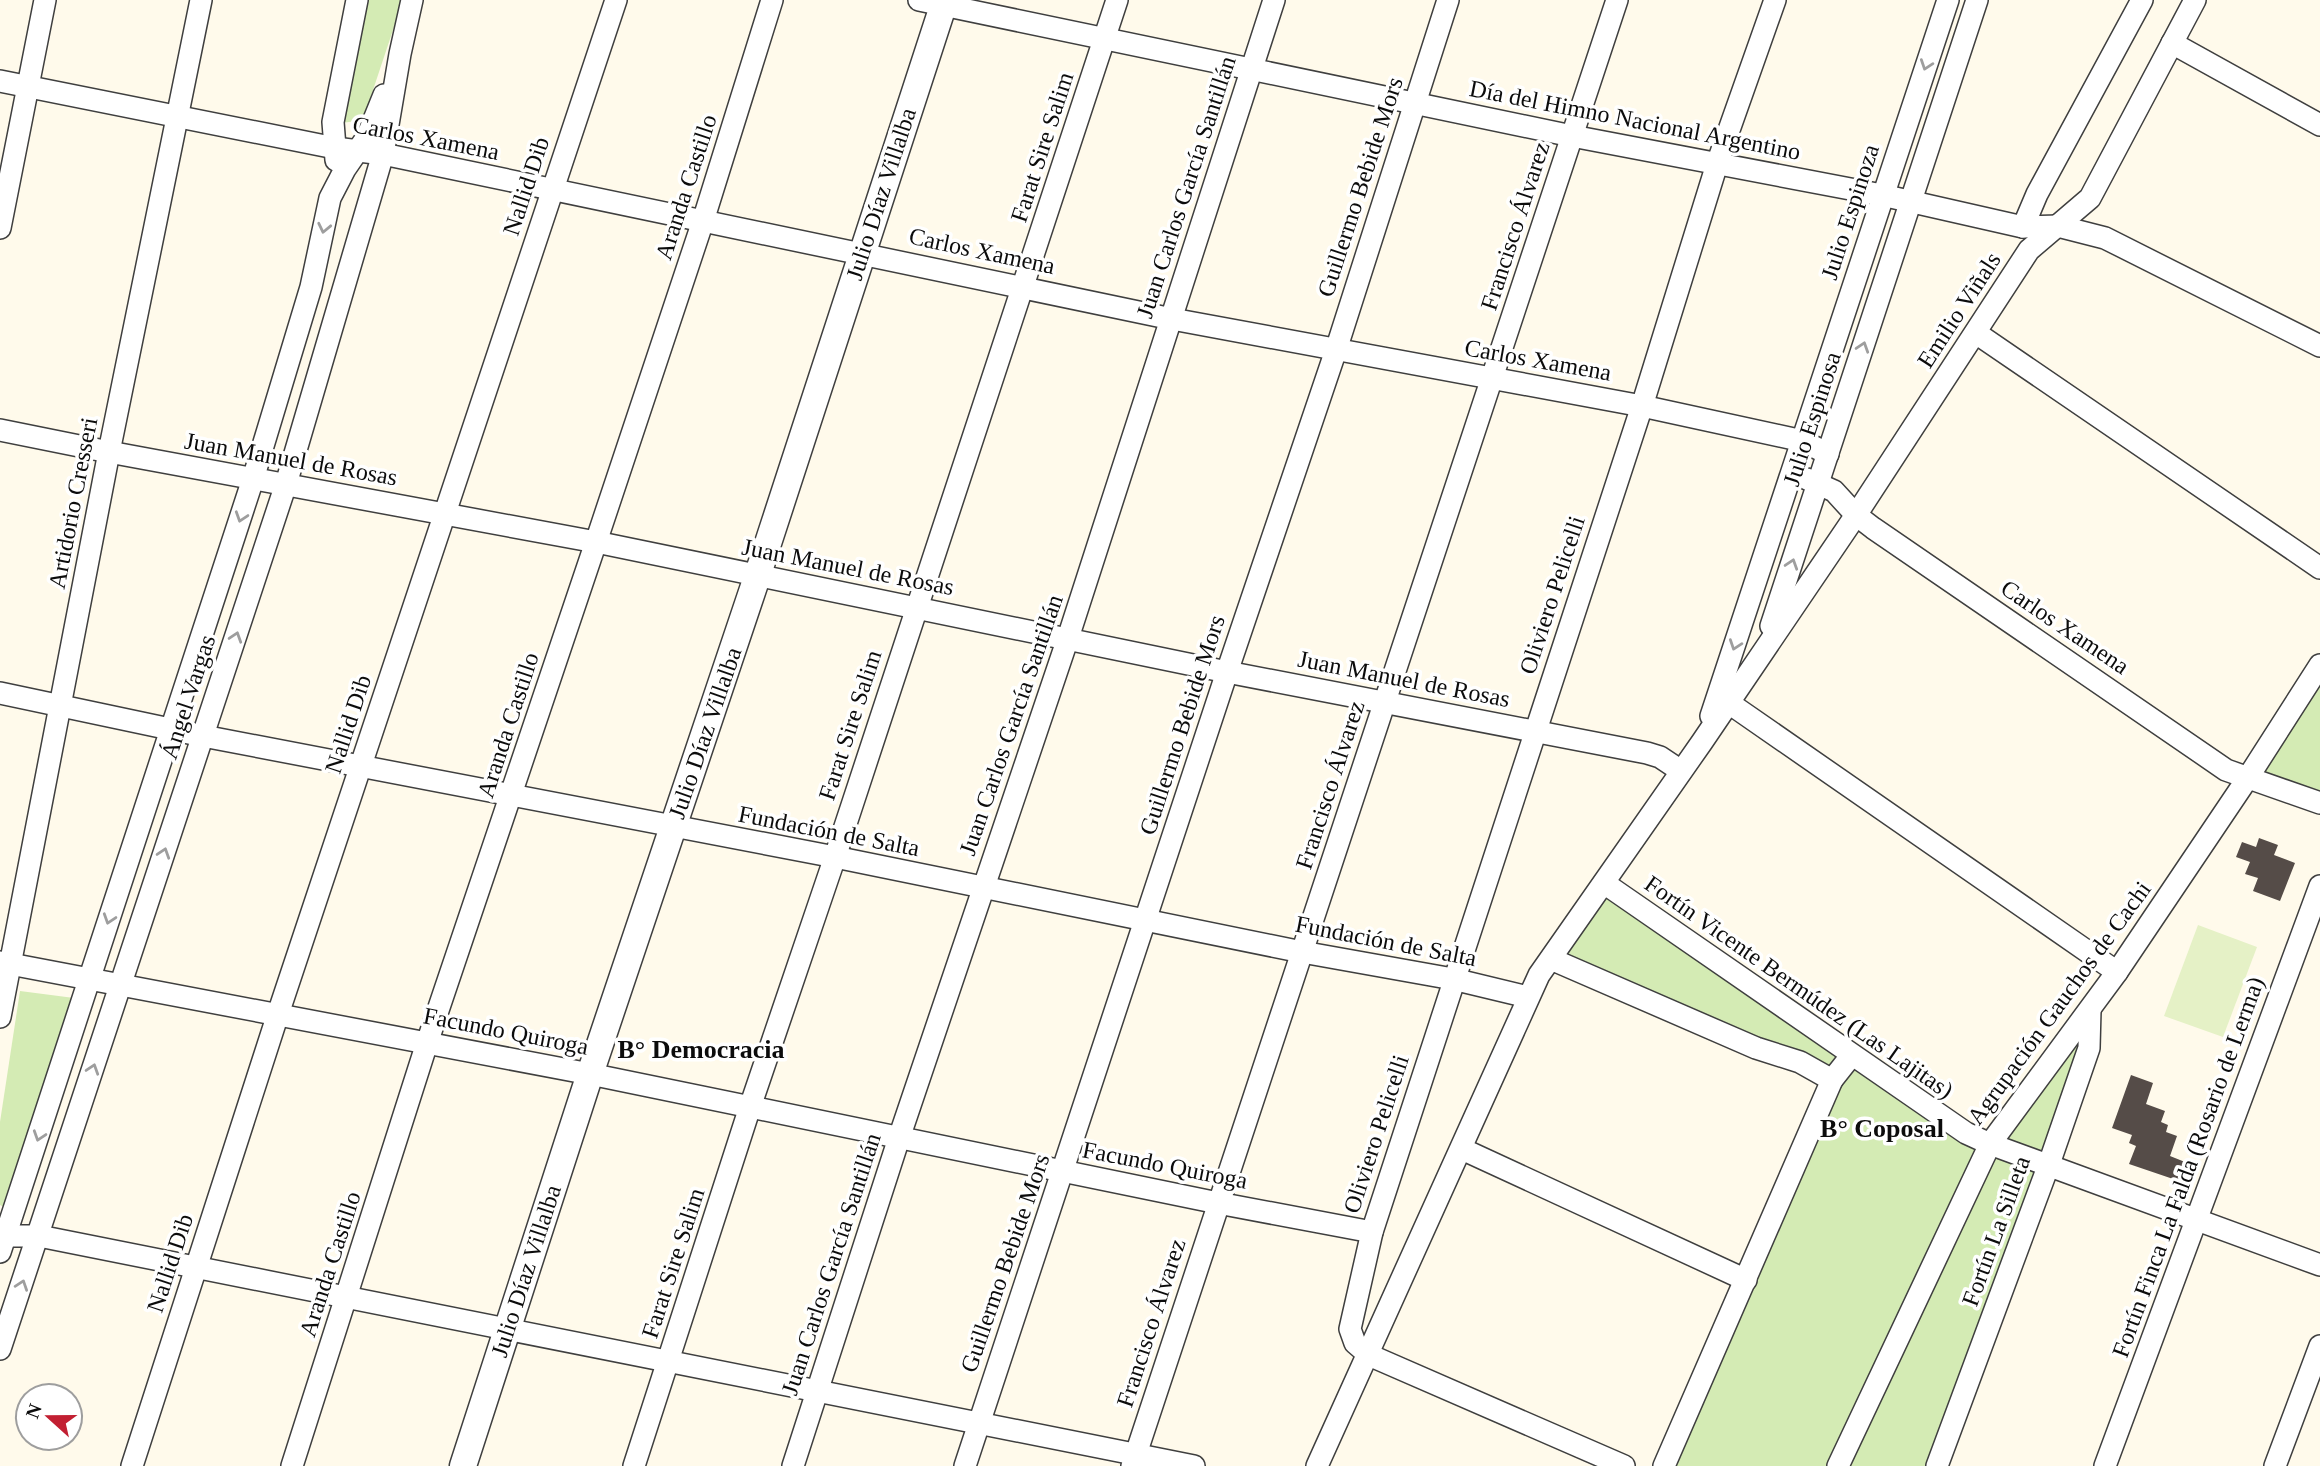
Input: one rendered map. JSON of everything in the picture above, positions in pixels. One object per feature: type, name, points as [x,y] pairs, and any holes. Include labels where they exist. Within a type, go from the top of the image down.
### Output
[{"type":"street","points":[[0,228],[45,0]]},
{"type":"street","name":"Artidorio Cresseri","points":[[0,1017],[5,963],[61,705],[201,0]]},
{"type":"street","points":[[330,198],[337,167],[333,122],[357,0]]},
{"type":"street","name":"Ángel Vargas","points":[[0,1349],[286,484],[383,154],[412,0]]},
{"type":"street","name":"Nallid Dib","points":[[132,1466],[278,1014],[616,0]]},
{"type":"street","name":"Aranda Castillo","points":[[292,1466],[427,1043],[703,221],[772,0]]},
{"type":"street","name":"Farat Sire Salim","points":[[634,1466],[750,1107],[835,858],[1117,0]]},
{"type":"street","name":"Juan Carlos García Santillán","points":[[793,1466],[899,1138],[1069,638],[1274,0]]},
{"type":"street","name":"Guillermo Bebide Mors","points":[[965,1466],[1336,350],[1448,0]]},
{"type":"street","name":"Francisco Álvarez","points":[[1134,1461],[1617,0]]},
{"type":"street","name":"Oliviero Pelicelli","points":[[1369,1355],[1355,1343],[1350,1329],[1372,1232],[1642,405],[1717,164],[1775,0]]},
{"type":"street","name":"Julio Espinoza","points":[[1803,441],[1948,0]]},
{"type":"street","points":[[1910,202],[1977,0]]},
{"type":"street","points":[[2023,227],[2037,194],[2142,0]]},
{"type":"street","name":"Emilio Viñals","points":[[1763,652],[2029,250],[2090,198],[2195,0]]},
{"type":"street","name":"Día del Himno Nacional Argentino","points":[[936,2],[1572,136],[1882,195],[2023,227],[2058,226],[2105,238],[2320,346]]},
{"type":"street","name":"Julio Díaz Villalba","points":[[463,1466],[862,253],[936,2]]},
{"type":"street","points":[[2172,43],[2320,125]]},
{"type":"street","name":"Ángel Vargas","points":[[2,1242],[253,479],[311,287],[330,198],[345,169],[367,137],[400,54]]},
{"type":"street","name":"Carlos Xamena","points":[[0,81],[335,148],[383,154],[1172,319],[1642,405],[1803,441],[1828,454]]},
{"type":"street","name":"Julio Espinosa","points":[[1763,652],[1910,202]]},
{"type":"street","points":[[1976,333],[2320,568]]},
{"type":"street","name":"Juan Manuel de Rosas","points":[[0,430],[596,542],[1227,672],[1647,753],[1660,757],[1681,771]]},
{"type":"street","name":"Julio Espinosa","points":[[1702,742],[1803,441]]},
{"type":"street","name":"Carlos Xamena","points":[[1792,474],[1834,491],[1856,515],[2226,770],[2320,803]]},
{"type":"street","points":[[1317,1466],[1462,1149],[1528,997],[1551,958],[1763,652]]},
{"type":"street","name":"Agrupación Gauchos de Cachi","points":[[1839,1466],[1990,1144],[2117,972],[2320,665]]},
{"type":"street","name":"Fundación de Salta","points":[[0,693],[203,736],[1146,919],[1302,952],[1453,979],[1528,997]]},
{"type":"street","points":[[1729,703],[2117,972]]},
{"type":"street","name":"Fortín Vicente Bermúdez (Las Lajitas)","points":[[1604,883],[1966,1133],[2320,1265]]},
{"type":"street","name":"Fortín Finca La Falda (Rosario de Lerma)","points":[[2105,1466],[2320,886]]},
{"type":"street","points":[[1551,958],[1756,1048],[1800,1062],[1832,1080]]},
{"type":"street","name":"Facundo Quiroga","points":[[5,963],[590,1074],[1372,1232]]},
{"type":"street","name":"Fortín La Silleta","points":[[1937,1466],[2089,1048],[2090,1010]]},
{"type":"street","points":[[1664,1466],[1832,1080],[1852,1056]]},
{"type":"street","points":[[1462,1149],[1746,1280]]},
{"type":"street","points":[[2,1242],[39,1237],[818,1391],[978,1424],[1134,1461],[1194,1466]]},
{"type":"street","points":[[2275,1466],[2320,1346]]},
{"type":"street","points":[[1369,1355],[1624,1466]]},
{"type":"green space","points":[[367,0],[403,0],[363,120],[342,123]]},
{"type":"green space","points":[[2320,666],[2320,803],[2247,779]]},
{"type":"green space","points":[[1604,883],[1990,1144],[2090,1010],[2089,1048],[1937,1466],[1664,1466],[1832,1080],[1551,959]]},
{"type":"green space","points":[[2198,925],[2257,947],[2223,1037],[2164,1016]]},
{"type":"green space","points":[[20,991],[74,998],[6,1208],[0,1205],[0,1122]]},
{"type":"building","points":[[2259,838],[2278,845],[2274,855],[2295,863],[2280,901],[2253,891],[2258,878],[2245,874],[2250,862],[2236,857],[2242,842],[2256,847]]},
{"type":"building","points":[[2131,1075],[2153,1083],[2146,1104],[2165,1111],[2161,1122],[2168,1125],[2166,1132],[2177,1136],[2170,1156],[2185,1162],[2179,1181],[2129,1164],[2136,1146],[2129,1143],[2132,1135],[2112,1128]]},
{"type":"district","name":"B° Democracia","points":[[701,1049]]},
{"type":"district","name":"B° Coposal","points":[[1882,1128]]}]
